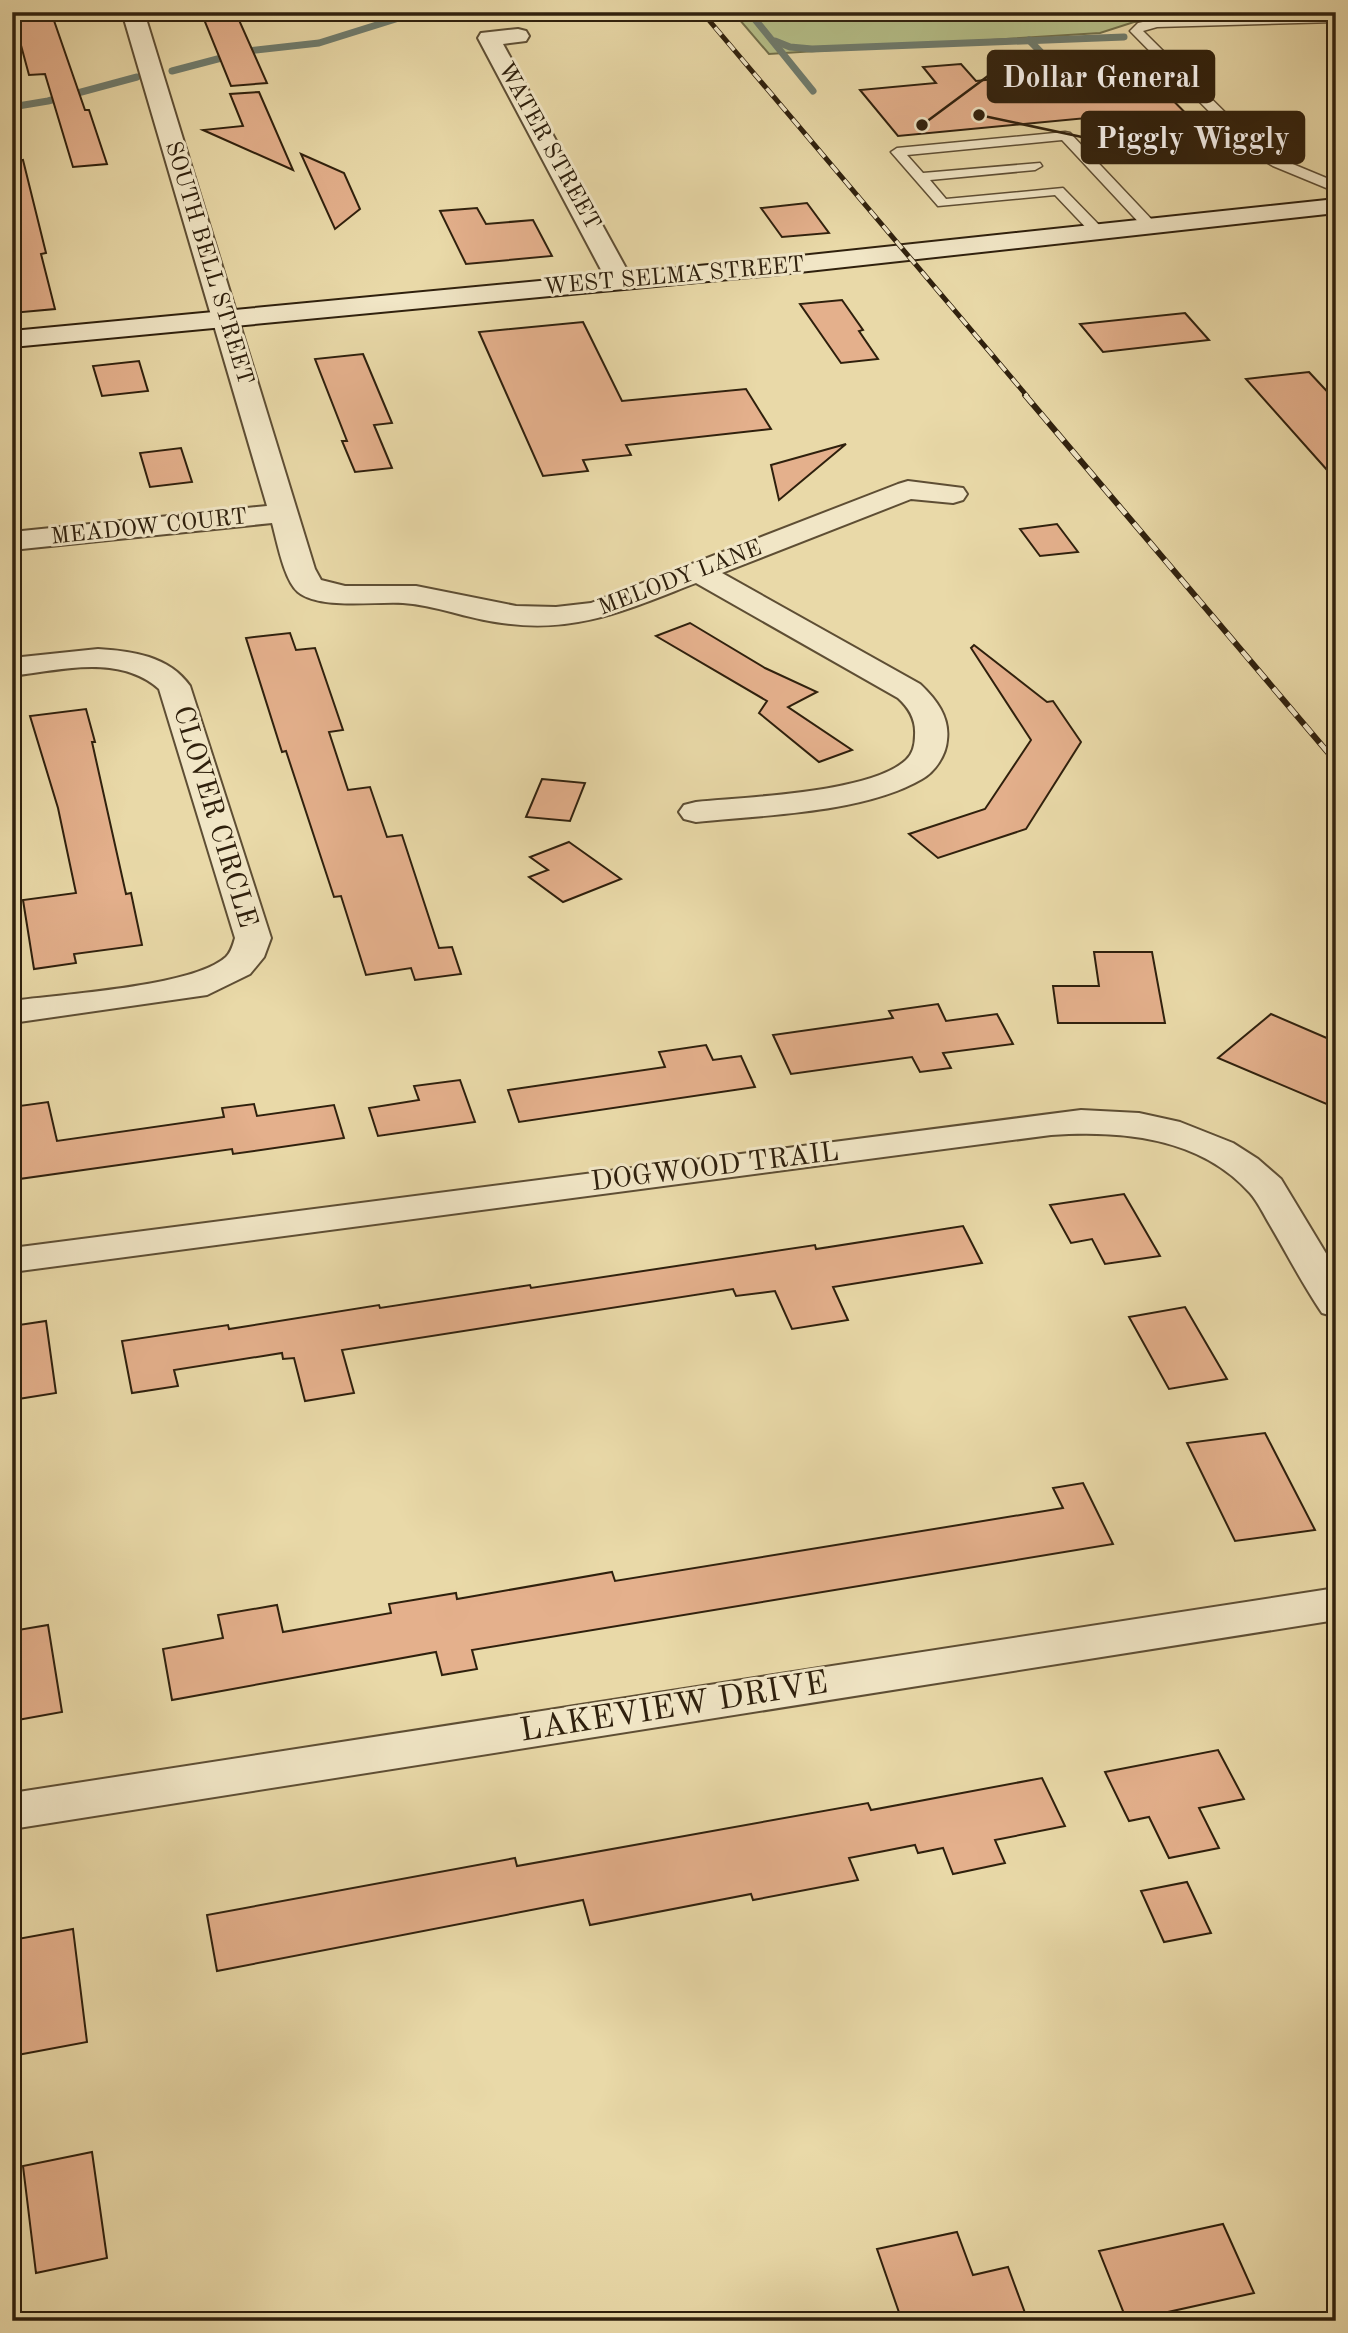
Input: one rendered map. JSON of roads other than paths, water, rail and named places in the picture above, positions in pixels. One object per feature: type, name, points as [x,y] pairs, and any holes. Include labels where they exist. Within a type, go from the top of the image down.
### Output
[{"type":"street","name":"SOUTH BELL STREET","points":[[133,12],[285,513]]},
{"type":"street","name":"WATER STREET","points":[[519,36],[489,38],[620,281]]},
{"type":"street","name":"WEST SELMA STREET","points":[[12,339],[620,281],[1336,206]]},
{"type":"street","name":"MELODY LANE","points":[[285,513],[303,578],[319,591],[336,595],[401,593],[427,596],[489,612],[546,617],[597,611],[908,490],[953,494]]},
{"type":"street","name":"MEADOW COURT","points":[[12,541],[285,513]]},
{"type":"street","points":[[696,812],[814,797],[888,782],[914,771],[926,757],[932,743],[932,727],[926,709],[909,691],[699,572]]},
{"type":"street","name":"CLOVER CIRCLE","points":[[12,667],[113,659],[144,665],[167,677],[177,695],[253,938],[251,948],[237,966],[218,978],[194,986],[12,1012]]},
{"type":"street","name":"DOGWOOD TRAIL","points":[[12,1260],[1051,1124],[1107,1121],[1136,1123],[1192,1137],[1214,1147],[1252,1172],[1272,1195],[1336,1304]]},
{"type":"street","name":"LAKEVIEW DRIVE","points":[[12,1811],[1336,1604]]},
{"type":"lane","points":[[1336,18],[1157,23],[1142,26],[1136,31],[1252,147],[1278,163],[1319,178],[1336,188]]},
{"type":"lane","points":[[1058,191],[943,203],[897,152],[1065,136],[1150,226]]},
{"type":"lane","points":[[1011,141],[1098,232]]},
{"type":"lane","points":[[921,177],[1035,166]]},
{"type":"waterway","points":[[172,71],[248,51],[319,43],[418,12]]},
{"type":"waterway","points":[[749,12],[813,91]]},
{"type":"waterway","points":[[1030,41],[1124,37]]},
{"type":"waterway","points":[[775,41],[790,47],[812,49],[1030,41]]},
{"type":"waterway","points":[[1030,41],[1069,81]]},
{"type":"waterway","points":[[12,107],[48,101],[137,77]]},
{"type":"waterway","points":[[1094,108],[1144,159]]},
{"type":"railway","points":[[702,12],[1027,396]]},
{"type":"railway","points":[[1025,395],[1336,762]]},
{"type":"place","name":"Piggly Wiggly","points":[[979,115]]},
{"type":"place","name":"Dollar General","points":[[922,125]]}]
